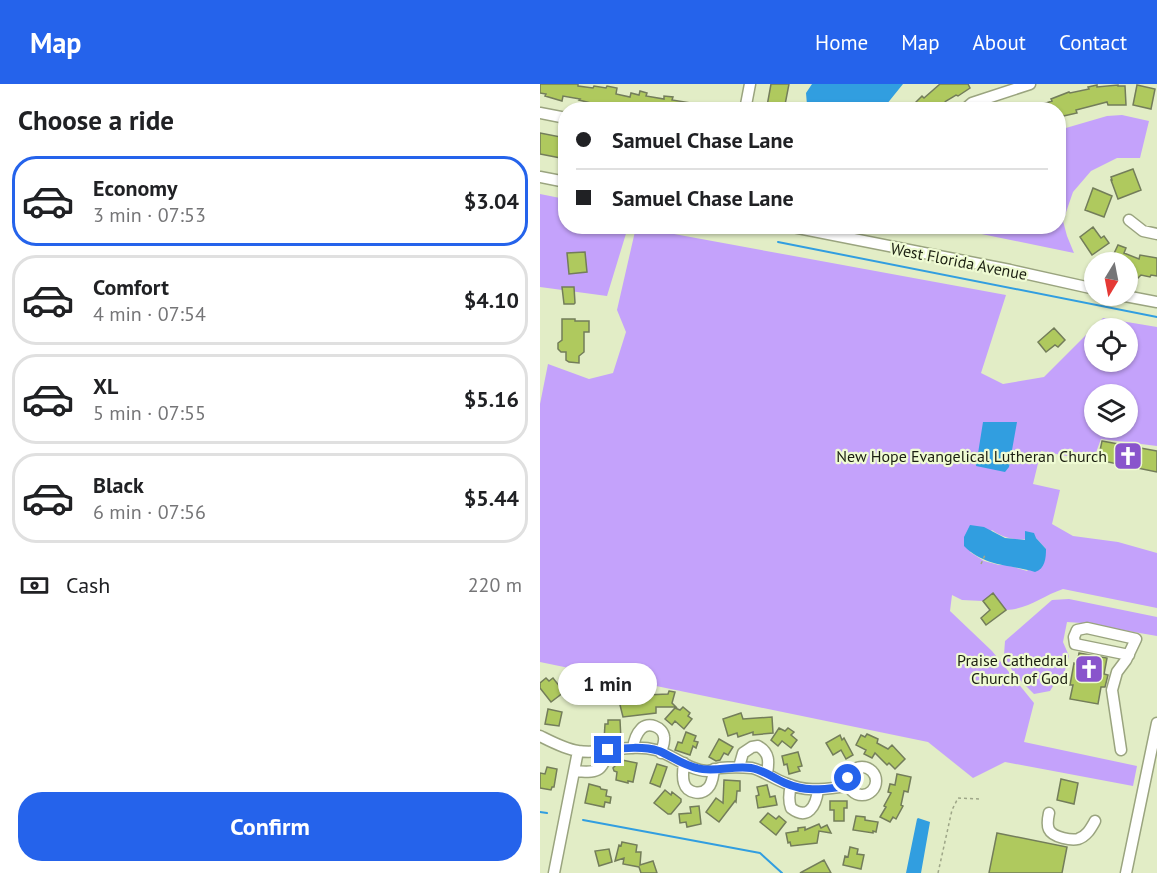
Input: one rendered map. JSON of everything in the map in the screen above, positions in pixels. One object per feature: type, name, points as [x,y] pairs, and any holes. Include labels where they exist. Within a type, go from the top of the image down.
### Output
[{"type":"street","points":[[747,102],[750,84]]},
{"type":"street","points":[[978,102],[1030,84]]},
{"type":"street","points":[[540,113],[558,116]]},
{"type":"street","points":[[540,177],[558,180]]},
{"type":"street","points":[[1130,220],[1143,231],[1157,234]]},
{"type":"street","name":"West Florida Avenue","points":[[828,234],[1084,287]]},
{"type":"street","points":[[1138,298],[1157,302]]},
{"type":"street","points":[[1121,750],[1112,690],[1117,672],[1129,655],[1136,639],[1087,628],[1077,630],[1074,637],[1075,644],[1129,655]]},
{"type":"street","points":[[1126,873],[1157,723]]},
{"type":"street","points":[[633,748],[642,728],[657,727],[663,733],[664,738],[661,753]]},
{"type":"street","points":[[540,736],[555,744],[578,751],[633,748],[656,750],[693,768],[707,771],[739,767],[754,769],[803,789],[818,790],[848,786]]},
{"type":"street","points":[[739,767],[743,753],[758,746],[767,753],[768,774]]},
{"type":"street","points":[[574,771],[599,770],[605,762],[608,750]]},
{"type":"street","points":[[554,873],[578,751]]},
{"type":"street","points":[[684,763],[684,784],[687,789],[697,793],[707,790],[711,785],[714,769]]},
{"type":"street","points":[[791,785],[789,800],[791,808],[799,813],[810,811],[817,801],[818,790]]},
{"type":"street","points":[[1049,813],[1047,824],[1049,831],[1056,836],[1067,838],[1078,839],[1088,833],[1095,821]]},
{"type":"path","points":[[981,564],[985,555]]},
{"type":"path","points":[[938,873],[952,810],[958,798],[979,799]]},
{"type":"shaded area","points":[[1122,115],[1149,121],[1140,158],[1117,158],[1091,171],[1073,192],[1066,212],[1066,128],[1107,116]]},
{"type":"shaded area","points":[[540,194],[558,198],[558,234],[626,234],[607,296],[540,287]]},
{"type":"shaded area","points":[[1066,232],[1074,253],[981,234]]},
{"type":"shaded area","points":[[634,234],[674,234],[1006,295],[981,373],[1003,384],[1044,377],[1084,337],[1084,372],[1138,372],[1138,324],[1157,327],[1157,446],[1101,439],[1094,458],[1073,454],[1072,457],[1041,451],[1033,484],[1060,490],[1052,524],[1073,536],[1118,542],[1157,553],[1157,608],[1063,589],[1029,605],[1006,610],[993,593],[983,601],[962,600],[952,595],[950,611],[992,651],[1034,703],[1024,742],[1137,766],[1133,786],[1005,762],[973,778],[928,742],[540,662],[540,404],[548,364],[589,379],[613,373],[626,332],[617,310]],"holes":[[[992,530],[1013,539],[1036,538],[1046,549],[1027,571],[984,561],[970,552]]]},
{"type":"shaded area","points":[[1069,599],[1157,617],[1157,636],[1067,622],[1063,642],[1069,656],[1064,674],[1058,678],[1050,691],[1034,694],[1014,674],[1004,655],[1005,641],[1052,600]]},
{"type":"water","points":[[812,84],[903,84],[888,102],[807,102],[806,93]]},
{"type":"water","points":[[983,422],[1017,422],[1009,467],[1005,472],[976,466]]},
{"type":"water","points":[[970,525],[984,527],[1005,538],[1025,540],[1025,531],[1034,533],[1046,549],[1043,566],[1035,572],[980,558],[964,546],[964,537]]},
{"type":"water","points":[[917,819],[930,822],[921,873],[906,873]]},
{"type":"building","points":[[540,84],[578,84],[578,86],[593,88],[594,86],[606,88],[607,86],[617,88],[616,94],[630,97],[631,93],[639,95],[640,91],[647,93],[646,96],[664,99],[664,96],[673,97],[672,100],[684,102],[587,102],[563,96],[562,101],[540,93]]},
{"type":"building","points":[[771,84],[789,84],[786,102],[768,102]]},
{"type":"building","points":[[940,84],[968,84],[970,88],[945,102],[916,102],[922,96],[924,98]]},
{"type":"building","points":[[1137,85],[1155,89],[1151,109],[1133,105]]},
{"type":"building","points":[[1125,86],[1126,105],[1108,105],[1107,102],[1076,110],[1077,113],[1066,115],[1066,102],[1049,102],[1069,92],[1089,89],[1088,87]]},
{"type":"building","points":[[540,133],[558,136],[558,157],[540,154]]},
{"type":"building","points":[[1133,169],[1141,190],[1118,199],[1111,177]]},
{"type":"building","points":[[1093,188],[1112,196],[1104,217],[1085,210]]},
{"type":"building","points":[[1093,227],[1101,238],[1104,236],[1109,243],[1096,252],[1090,252],[1080,237]]},
{"type":"building","points":[[1118,245],[1126,248],[1124,252],[1115,252]]},
{"type":"building","points":[[585,252],[587,272],[569,274],[567,253]]},
{"type":"building","points":[[1140,255],[1157,258],[1157,276],[1141,275],[1138,278]]},
{"type":"building","points":[[562,287],[574,287],[574,304],[564,304]]},
{"type":"building","points":[[562,319],[589,321],[589,332],[584,332],[584,352],[579,356],[579,363],[566,360],[566,352],[558,349],[558,343],[562,340]]},
{"type":"building","points":[[1054,328],[1065,340],[1058,347],[1055,345],[1046,352],[1038,342]]},
{"type":"building","name":"New Hope Evangelical Lutheran Church","points":[[1102,441],[1157,451],[1157,472],[1098,460]]},
{"type":"building","points":[[993,593],[1006,610],[986,625],[981,618],[990,610],[983,601]]},
{"type":"building","name":"Praise Cathedral Church of God","points":[[1079,653],[1107,658],[1104,674],[1108,675],[1105,687],[1101,687],[1098,704],[1070,699],[1074,663],[1077,664]]},
{"type":"building","points":[[546,678],[549,681],[553,678],[564,692],[551,702],[540,688],[540,683]]},
{"type":"building","points":[[669,691],[675,692],[672,703],[676,707],[656,707],[656,713],[623,717],[619,701],[645,695],[668,694]]},
{"type":"building","points":[[683,707],[690,713],[688,716],[692,719],[684,729],[675,721],[672,725],[665,719],[675,708],[680,710]]},
{"type":"building","points":[[548,709],[562,712],[559,726],[545,724]]},
{"type":"building","points":[[741,713],[743,719],[772,717],[773,733],[753,735],[753,732],[738,737],[737,733],[728,736],[723,719]]},
{"type":"building","points":[[608,720],[620,720],[621,740],[604,740],[605,724],[608,724]]},
{"type":"building","points":[[779,728],[785,731],[788,728],[794,732],[791,735],[797,740],[791,748],[782,741],[778,746],[771,740]]},
{"type":"building","points":[[686,732],[696,736],[694,741],[698,742],[696,748],[693,746],[690,755],[675,750],[678,742],[682,743]]},
{"type":"building","points":[[867,734],[878,739],[877,743],[888,749],[892,745],[905,759],[895,769],[889,763],[887,765],[875,753],[872,758],[864,754],[866,750],[856,745],[861,735],[865,737]]},
{"type":"building","points":[[840,735],[853,755],[846,759],[841,750],[833,755],[826,743]]},
{"type":"building","points":[[719,739],[733,747],[728,755],[724,753],[720,760],[716,761],[709,757]]},
{"type":"building","points":[[798,752],[802,766],[798,767],[800,771],[789,774],[782,756]]},
{"type":"building","points":[[617,759],[637,763],[633,782],[616,780],[617,772],[613,768]]},
{"type":"building","points":[[657,764],[667,767],[660,787],[650,783]]},
{"type":"building","points":[[547,767],[557,769],[554,787],[551,790],[540,788],[540,773],[545,774]]},
{"type":"building","points":[[897,774],[911,777],[908,792],[904,791],[901,805],[903,806],[896,819],[893,817],[890,822],[880,817],[891,793],[888,792],[890,784],[895,785]]},
{"type":"building","points":[[1061,779],[1078,783],[1074,804],[1057,800]]},
{"type":"building","points":[[724,780],[740,781],[740,791],[737,791],[736,802],[719,822],[706,812],[716,798],[723,803]]},
{"type":"building","points":[[589,784],[607,790],[606,796],[611,797],[610,803],[605,802],[604,807],[585,803]]},
{"type":"building","points":[[767,785],[770,797],[775,796],[777,805],[758,808],[757,787]]},
{"type":"building","points":[[665,790],[681,799],[671,814],[654,803]]},
{"type":"building","points":[[830,801],[847,801],[847,808],[844,808],[844,821],[834,821],[834,810],[830,810]]},
{"type":"building","points":[[699,806],[701,824],[687,827],[686,822],[680,823],[679,814],[691,813],[690,807]]},
{"type":"building","points":[[768,813],[776,819],[779,816],[786,822],[776,835],[760,822]]},
{"type":"building","points":[[856,816],[878,822],[876,832],[853,830]]},
{"type":"building","points":[[819,824],[821,828],[827,825],[831,833],[819,831],[817,843],[791,846],[790,842],[788,843],[786,833],[798,831],[798,828],[805,827],[805,830]]},
{"type":"building","points":[[997,833],[1067,847],[1062,873],[989,873]]},
{"type":"building","points":[[622,842],[637,845],[636,852],[641,852],[640,865],[653,861],[657,873],[641,873],[639,867],[623,864],[624,858],[615,861]]},
{"type":"building","points":[[850,847],[858,849],[857,854],[864,855],[861,869],[843,865]]},
{"type":"building","points":[[609,849],[612,862],[599,866],[595,851]]},
{"type":"building","points":[[824,860],[831,873],[800,873]]},
{"type":"waterway","points":[[778,242],[1157,317]]},
{"type":"waterway","points":[[540,812],[547,813]]},
{"type":"waterway","points":[[583,820],[760,853],[782,873]]},
{"type":"place","name":"New Hope Evangelical Lutheran Church","points":[[1128,456]]},
{"type":"place","name":"Praise Cathedral Church of God","points":[[1089,669]]},
{"type":"route","points":[[608,750],[627,748],[656,750],[693,768],[707,771],[739,767],[754,769],[803,789],[848,786],[848,778]]}]
